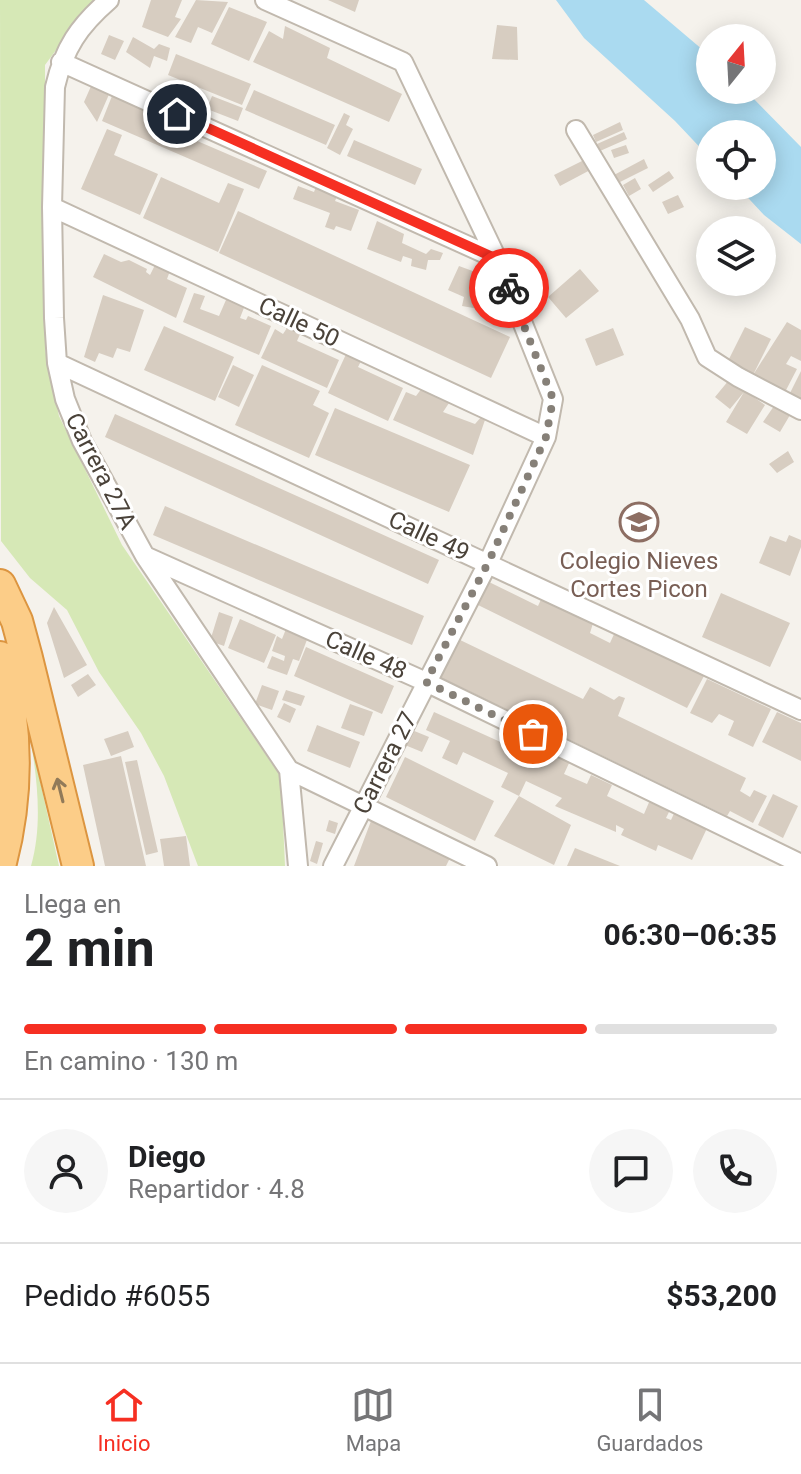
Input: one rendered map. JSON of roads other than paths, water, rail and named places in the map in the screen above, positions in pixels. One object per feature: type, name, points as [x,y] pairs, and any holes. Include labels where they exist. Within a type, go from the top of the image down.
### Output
[{"type":"highway","points":[[0,585],[20,633],[78,866]]},
{"type":"highway","points":[[0,657],[9,693],[15,741],[14,789],[8,837],[0,866]]},
{"type":"street","name":"Carrera 27A","points":[[109,0],[74,37],[61,62],[55,87],[52,207],[57,363],[65,399],[82,441],[145,556],[289,770],[298,866]]},
{"type":"street","points":[[265,0],[403,62],[497,259]]},
{"type":"street","points":[[61,62],[497,259]]},
{"type":"street","points":[[576,130],[690,319],[707,357],[801,410]]},
{"type":"street","name":"Calle 50","points":[[52,207],[546,437]]},
{"type":"street","name":"Carrera 27","points":[[333,866],[488,563],[546,437],[553,399],[497,259]]},
{"type":"street","name":"Calle 49","points":[[57,363],[801,710]]},
{"type":"street","name":"Calle 48","points":[[145,556],[426,682],[801,864]]},
{"type":"street","points":[[289,770],[487,866]]},
{"type":"water","points":[[556,0],[644,0],[696,44],[696,104],[759,104],[774,120],[696,120],[696,143],[584,38]]},
{"type":"water","points":[[776,122],[801,147],[801,244],[776,224],[776,216],[764,215],[750,200],[776,200]]},
{"type":"place","name":"Colegio Nieves Cortes Picon","points":[[639,522]]}]
